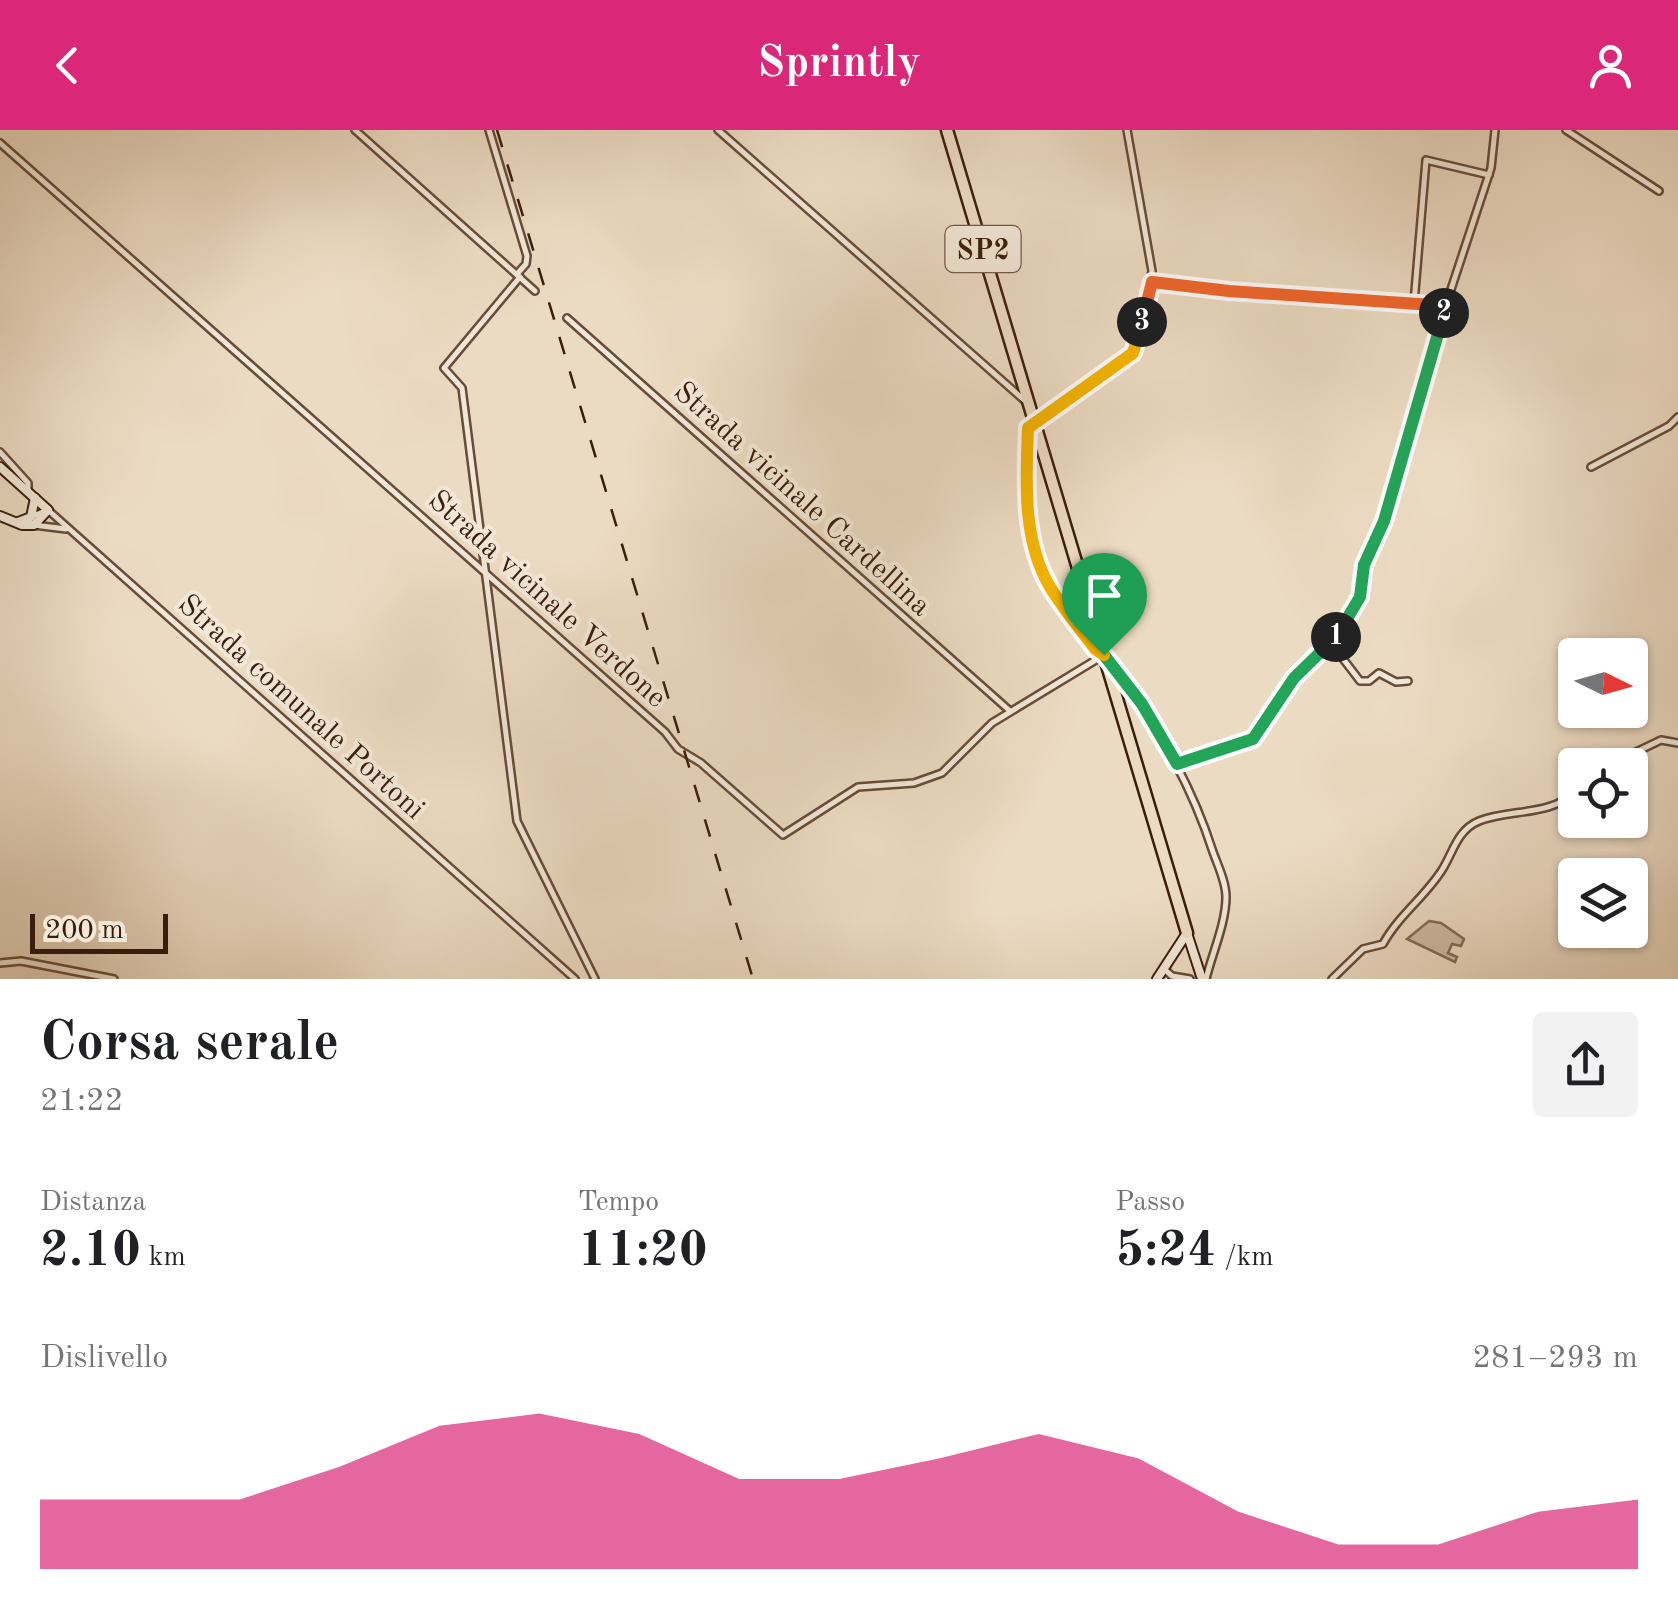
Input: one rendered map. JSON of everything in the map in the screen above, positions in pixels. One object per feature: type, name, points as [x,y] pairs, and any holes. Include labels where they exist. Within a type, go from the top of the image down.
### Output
[{"type":"main road","name":"SP2","points":[[947,130],[1188,933]]},
{"type":"street","points":[[354,130],[535,291]]},
{"type":"street","points":[[489,130],[527,256],[526,264],[444,366],[462,388],[516,822],[596,979]]},
{"type":"street","points":[[718,130],[1030,405]]},
{"type":"street","points":[[1127,130],[1152,282],[1134,351],[1028,430],[1028,513],[1040,565],[1062,604],[1142,704],[1177,764],[1205,826],[1226,895],[1204,979]]},
{"type":"street","points":[[1177,764],[1253,739],[1294,678],[1344,628],[1360,597],[1364,565],[1384,521],[1489,175],[1495,130]]},
{"type":"street","points":[[1566,130],[1659,191]]},
{"type":"street","name":"Strada vicinale Verdone","points":[[0,143],[665,732],[678,749],[701,763],[783,835],[858,787],[914,783],[942,773],[985,728],[1105,657]]},
{"type":"street","points":[[1414,303],[1426,160],[1489,175]]},
{"type":"street","points":[[1152,282],[1447,306]]},
{"type":"street","name":"Strada vicinale Cardellina","points":[[567,318],[1010,711]]},
{"type":"street","points":[[1591,468],[1670,426],[1678,417]]},
{"type":"street","points":[[0,452],[28,483],[33,521]]},
{"type":"street","name":"Strada comunale Portoni","points":[[0,467],[575,979]]},
{"type":"street","points":[[33,521],[48,510]]},
{"type":"street","points":[[0,516],[14,522],[33,521],[69,529]]},
{"type":"street","points":[[1331,643],[1360,682],[1379,674],[1396,682],[1408,682]]},
{"type":"street","points":[[1644,748],[1661,740],[1678,743]]},
{"type":"street","points":[[1332,979],[1364,949],[1383,944],[1443,869],[1450,852],[1470,826],[1558,804]]},
{"type":"street","points":[[1157,979],[1188,933]]},
{"type":"street","name":"SP2","points":[[1188,933],[1204,979]]},
{"type":"street","points":[[0,963],[21,960],[114,979]]},
{"type":"street","points":[[1164,970],[1172,976],[1190,979]]},
{"type":"shaded area","points":[[1429,921],[1441,923],[1464,939],[1461,946],[1452,944],[1448,953],[1457,957],[1455,962],[1407,939]]},
{"type":"railway","points":[[497,130],[753,979]]},
{"type":"route","points":[[1152,282],[1447,306],[1384,521],[1364,565],[1363,584],[1354,611],[1331,643],[1294,678],[1258,734],[1177,764],[1142,704],[1104,655],[1095,649],[1053,591],[1040,565],[1028,513],[1028,428],[1134,351],[1152,282]]}]
